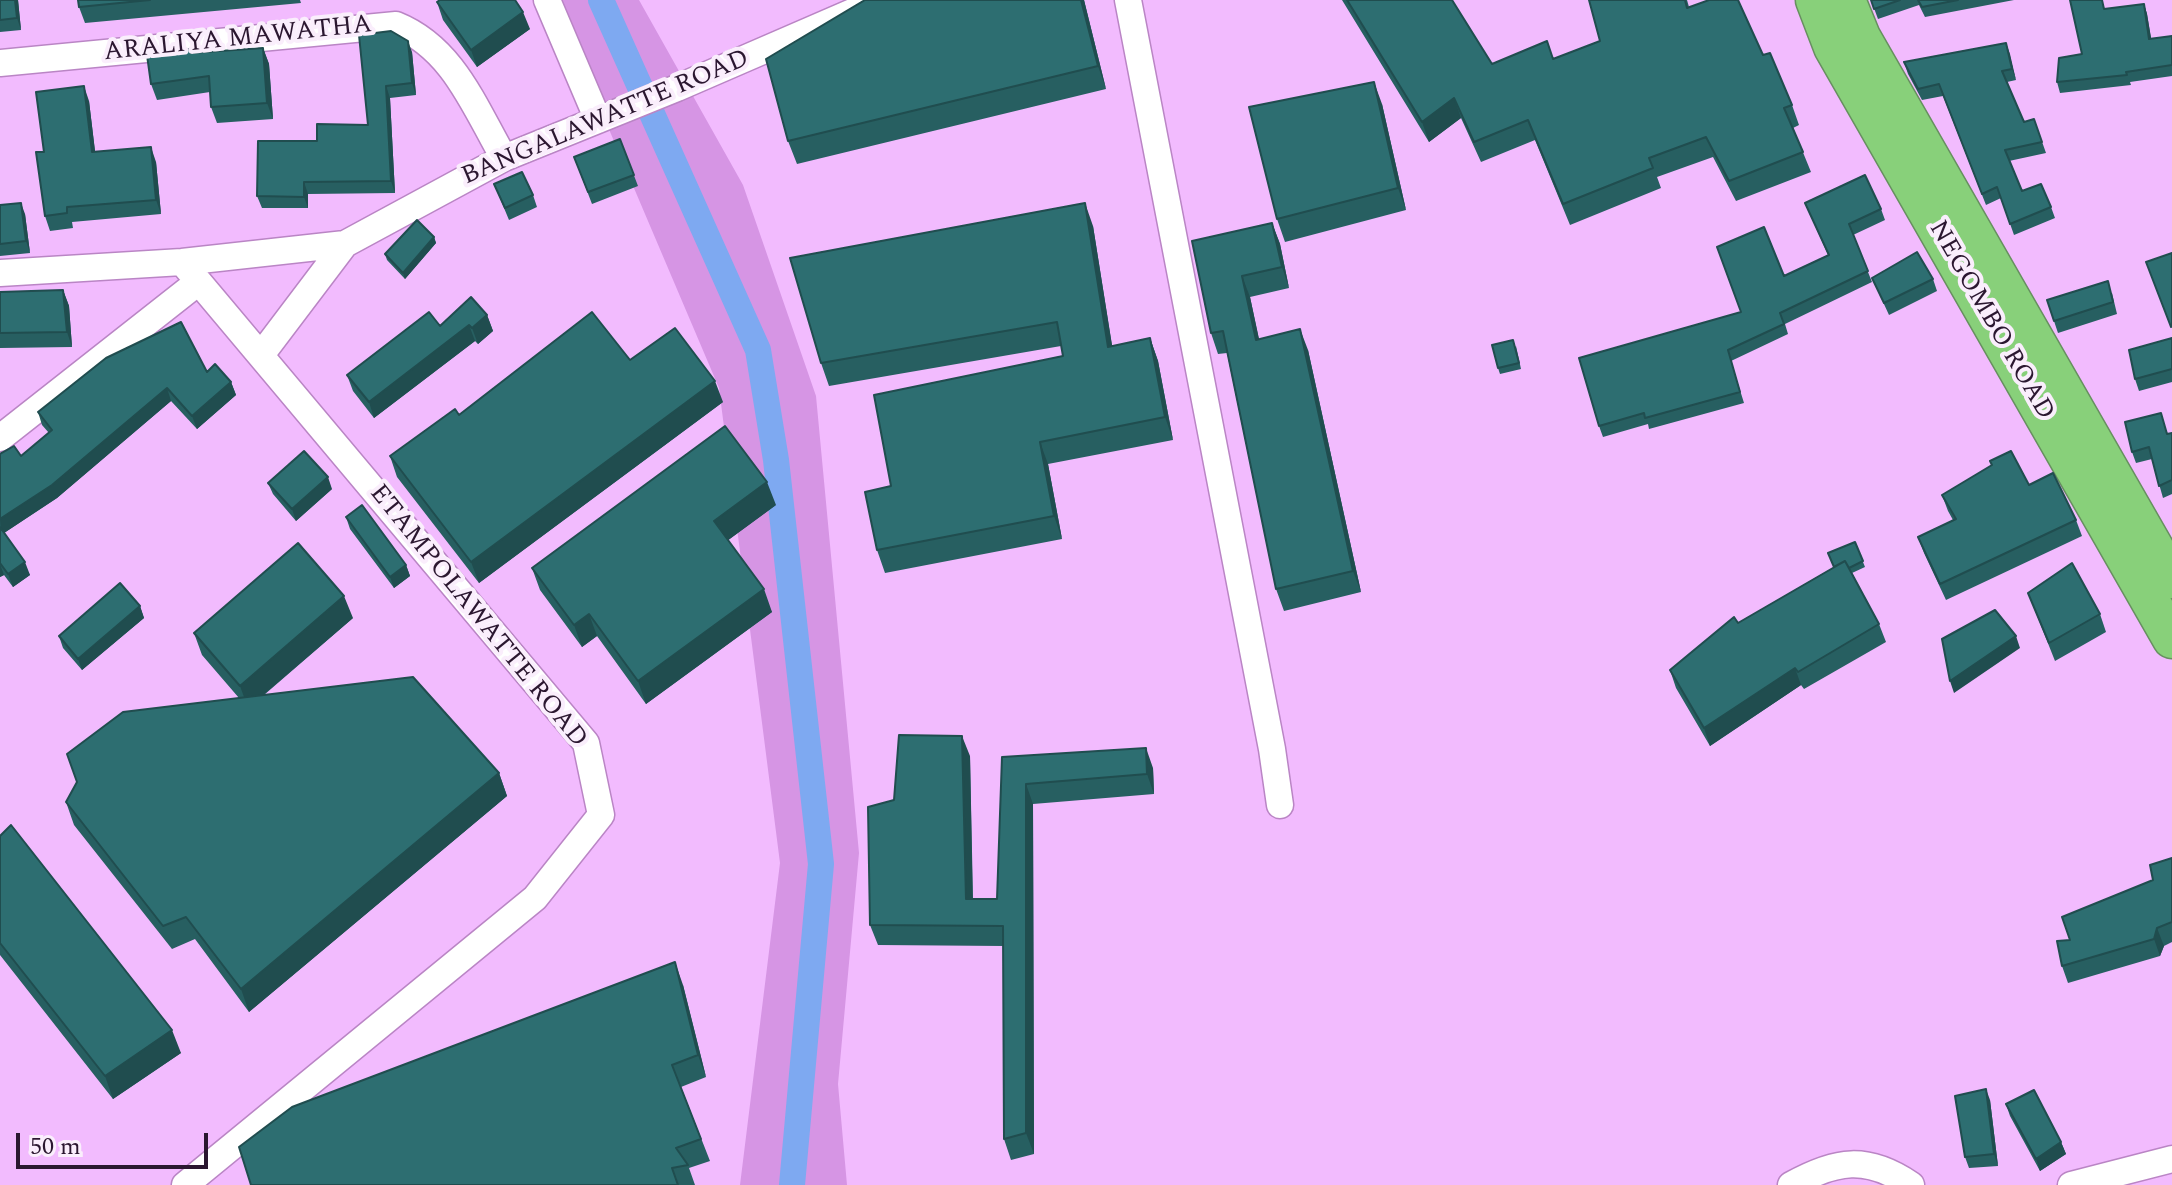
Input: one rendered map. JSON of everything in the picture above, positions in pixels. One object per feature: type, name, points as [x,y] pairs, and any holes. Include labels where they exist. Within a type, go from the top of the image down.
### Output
[{"type":"highway","name":"NEGOMBO ROAD","points":[[1815,0],[1833,47],[2172,639]]},
{"type":"highway","name":"NEGOMBO ROAD","points":[[1846,0],[1861,37],[2172,579]]},
{"type":"street","points":[[547,0],[598,120]]},
{"type":"street","name":"BANGALAWATTE ROAD","points":[[0,273],[190,272],[345,244],[504,158],[677,88],[880,0]]},
{"type":"street","points":[[1128,0],[1272,749],[1280,805]]},
{"type":"street","name":"ARALIYA MAWATHA","points":[[0,63],[396,25],[422,36],[451,67],[504,158]]},
{"type":"street","points":[[261,355],[345,244]]},
{"type":"street","points":[[0,438],[190,272]]},
{"type":"street","name":"ETAMPOLAWATTE ROAD","points":[[185,1185],[535,898],[601,815],[586,743],[190,272]]},
{"type":"street","points":[[2071,1185],[2172,1159]]},
{"type":"street","points":[[1791,1185],[1825,1168],[1856,1163],[1878,1165],[1911,1185]]},
{"type":"shaded area","points":[[554,0],[639,0],[743,185],[816,396],[859,853],[838,1084],[847,1185],[740,1185],[780,863],[719,388]]},
{"type":"building","points":[[0,0],[15,0],[17,18],[0,20]]},
{"type":"building","points":[[78,0],[150,0],[79,7]]},
{"type":"building","points":[[515,0],[523,12],[471,50],[437,2]]},
{"type":"building","points":[[865,0],[1081,0],[1098,66],[788,141],[766,59]]},
{"type":"building","points":[[1347,0],[1452,0],[1492,64],[1547,41],[1553,59],[1600,41],[1589,0],[1685,0],[1687,8],[1709,0],[1738,0],[1763,55],[1770,53],[1792,105],[1784,108],[1803,152],[1729,181],[1706,137],[1649,158],[1653,168],[1563,204],[1528,120],[1474,142],[1454,98],[1422,122]]},
{"type":"building","points":[[1871,0],[1900,0],[1874,9]]},
{"type":"building","points":[[1918,0],[1958,0],[1922,7]]},
{"type":"building","points":[[2070,0],[2102,0],[2104,9],[2144,4],[2149,39],[2172,36],[2172,65],[2126,72],[2127,75],[2057,82],[2059,58],[2082,54]]},
{"type":"building","points":[[391,31],[408,41],[412,83],[386,86],[391,181],[304,182],[304,197],[257,196],[258,141],[317,141],[317,124],[368,125],[359,35]]},
{"type":"building","points":[[2006,43],[2012,69],[2002,71],[2024,122],[2034,119],[2042,142],[2005,150],[2022,191],[2041,184],[2051,207],[2010,224],[1997,187],[1982,194],[1939,84],[1918,89],[1904,62]]},
{"type":"building","points":[[263,48],[267,103],[211,107],[209,76],[151,84],[147,55],[190,49],[191,53]]},
{"type":"building","points":[[1374,82],[1398,188],[1277,219],[1249,107]]},
{"type":"building","points":[[84,86],[92,152],[151,147],[156,200],[67,207],[67,213],[45,216],[36,152],[44,152],[36,92]]},
{"type":"building","points":[[620,139],[634,175],[588,192],[574,157]]},
{"type":"building","points":[[522,172],[533,195],[505,208],[494,184]]},
{"type":"building","points":[[1865,175],[1881,209],[1849,224],[1868,271],[1780,313],[1784,324],[1728,350],[1740,392],[1645,418],[1644,413],[1599,426],[1579,358],[1741,312],[1717,247],[1764,227],[1784,276],[1829,255],[1805,203]]},
{"type":"building","points":[[21,203],[26,241],[0,244],[0,205]]},
{"type":"building","points":[[1085,203],[1108,347],[1150,338],[1165,417],[1040,442],[1054,516],[877,550],[865,492],[891,486],[874,395],[1063,356],[1057,322],[821,363],[790,258]]},
{"type":"building","points":[[417,220],[434,237],[403,273],[385,254]]},
{"type":"building","points":[[1272,223],[1282,267],[1242,276],[1256,340],[1300,329],[1353,571],[1276,589],[1223,331],[1211,333],[1192,241]]},
{"type":"building","points":[[1917,252],[1933,279],[1884,303],[1872,278]]},
{"type":"building","points":[[2172,253],[2172,326],[2171,327],[2146,262]]},
{"type":"building","points":[[2108,281],[2113,302],[2054,321],[2047,300]]},
{"type":"building","points":[[63,290],[67,332],[0,333],[0,292]]},
{"type":"building","points":[[471,297],[487,315],[472,328],[469,325],[369,402],[347,375],[429,312],[440,326]]},
{"type":"building","points":[[592,312],[630,360],[675,328],[715,381],[471,562],[390,456],[455,409],[459,415]]},
{"type":"building","points":[[181,322],[207,372],[215,364],[231,382],[192,416],[167,388],[52,485],[0,519],[0,454],[14,446],[21,456],[52,430],[38,412],[106,358]]},
{"type":"building","points":[[2172,338],[2172,369],[2135,379],[2129,350]]},
{"type":"building","points":[[1513,340],[1519,363],[1498,368],[1492,345]]},
{"type":"building","points":[[2161,413],[2167,434],[2172,433],[2172,480],[2159,486],[2149,447],[2132,452],[2125,422]]},
{"type":"building","points":[[725,426],[767,482],[714,521],[764,589],[638,681],[589,614],[574,625],[532,568]]},
{"type":"building","points":[[304,451],[328,477],[292,509],[268,483]]},
{"type":"building","points":[[2011,451],[2029,485],[2053,473],[2076,520],[1940,584],[1918,537],[1956,519],[1942,495],[1992,465],[1990,461]]},
{"type":"building","points":[[362,505],[406,565],[390,577],[346,517]]},
{"type":"building","points":[[0,527],[25,562],[8,574],[0,563]]},
{"type":"building","points":[[1855,542],[1863,561],[1849,568],[1845,561],[1834,567],[1828,553]]},
{"type":"building","points":[[298,543],[344,596],[240,686],[194,633]]},
{"type":"building","points":[[1845,561],[1879,624],[1798,672],[1795,668],[1704,728],[1670,670],[1734,617],[1738,623]]},
{"type":"building","points":[[2072,563],[2100,614],[2049,643],[2028,593]]},
{"type":"building","points":[[120,583],[140,606],[78,659],[59,636]]},
{"type":"building","points":[[1995,610],[2016,636],[1950,681],[1942,639]]},
{"type":"building","points":[[413,677],[499,773],[241,989],[186,917],[163,926],[66,802],[77,782],[67,754],[123,712]]},
{"type":"building","points":[[899,735],[962,736],[966,899],[997,899],[1002,757],[1146,748],[1147,774],[1026,784],[1026,1133],[1004,1139],[1003,926],[870,925],[868,807],[894,800]]},
{"type":"building","points":[[11,825],[172,1030],[105,1076],[0,943],[0,836]]},
{"type":"building","points":[[2172,858],[2172,922],[2157,928],[2154,939],[2062,966],[2057,941],[2070,940],[2062,917],[2153,880],[2150,865]]},
{"type":"building","points":[[675,962],[698,1055],[672,1065],[701,1139],[676,1148],[688,1165],[672,1168],[678,1185],[251,1185],[239,1147],[292,1107]]},
{"type":"building","points":[[1986,1089],[1994,1154],[1965,1157],[1955,1096]]},
{"type":"building","points":[[2034,1090],[2061,1142],[2036,1159],[2006,1104]]},
{"type":"waterway","points":[[601,0],[758,350],[776,460],[821,864],[792,1185]]}]
